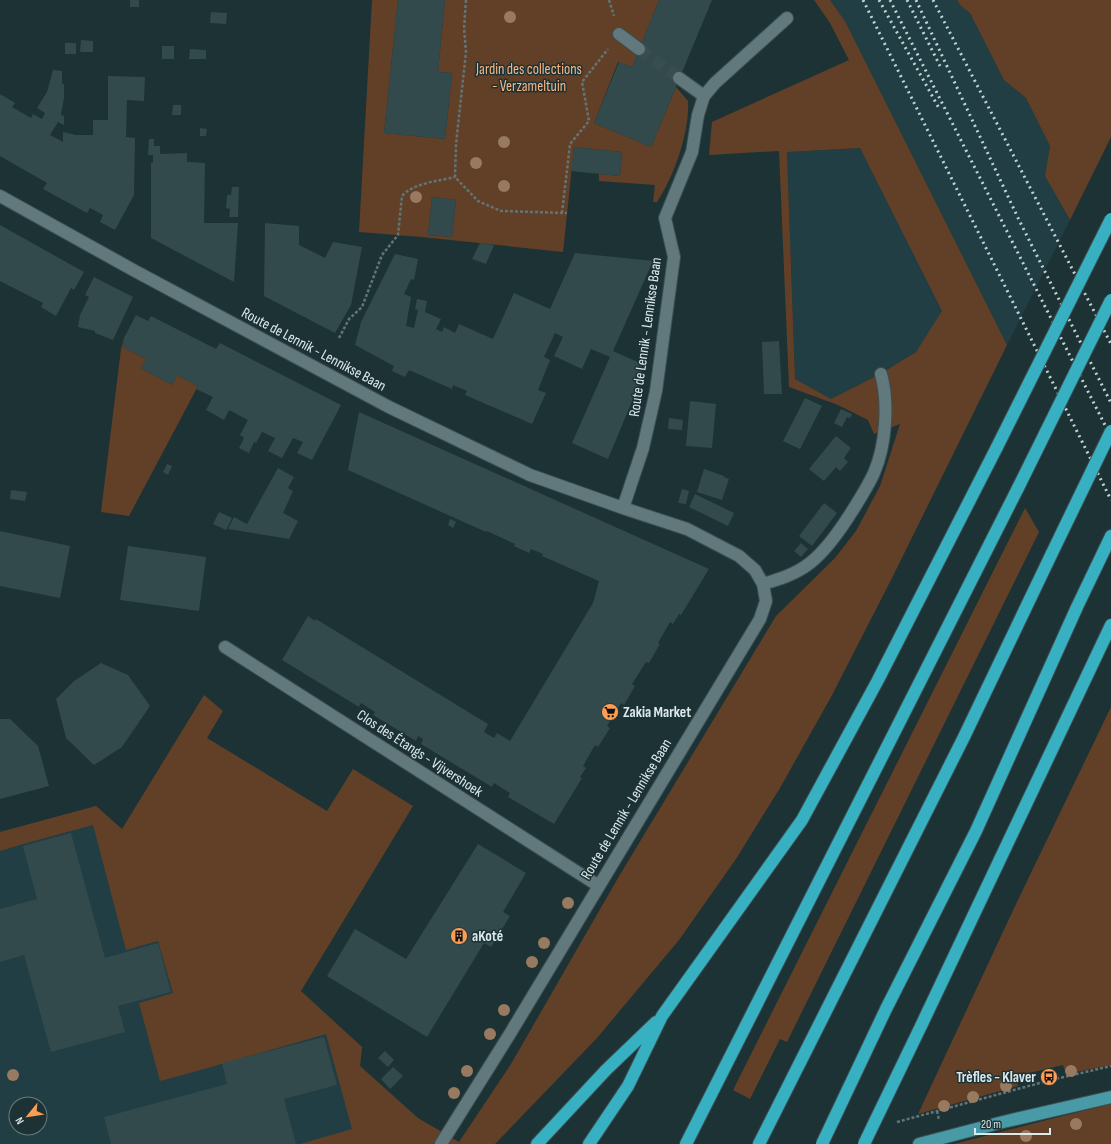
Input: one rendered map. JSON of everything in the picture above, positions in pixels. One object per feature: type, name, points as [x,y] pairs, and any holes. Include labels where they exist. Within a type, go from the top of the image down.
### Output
[{"type":"highway","points":[[589,1144],[628,1086],[662,1016],[802,820],[878,680],[997,447],[1111,218]]},
{"type":"highway","points":[[686,1144],[1018,488],[1111,300]]},
{"type":"highway","points":[[759,1144],[964,737],[1111,432]]},
{"type":"highway","points":[[822,1144],[886,1009],[976,830],[1077,607],[1111,536]]},
{"type":"highway","points":[[864,1144],[1111,624]]},
{"type":"highway","points":[[538,1144],[606,1070],[662,1016]]},
{"type":"main road","points":[[919,1144],[1003,1122],[1111,1097]]},
{"type":"street","name":"Route de Lennik - Lennikse Baan","points":[[623,508],[643,448],[656,391],[674,257],[666,218],[692,152],[698,114],[704,96],[715,83],[787,18]]},
{"type":"street","points":[[619,34],[639,49]]},
{"type":"street","points":[[680,78],[704,96]]},
{"type":"street","name":"Route de Lennik - Lennikse Baan","points":[[0,196],[134,272],[389,407],[530,475],[687,529],[739,556],[755,570],[763,584],[766,601],[760,619],[511,1032],[441,1144]]},
{"type":"street","points":[[763,584],[793,575],[811,562],[838,532],[860,498],[874,472],[880,454],[884,431],[884,387],[880,374]]},
{"type":"street","name":"Clos des Étangs - Vijvershoek","points":[[225,647],[598,886]]},
{"type":"path","points":[[466,0],[464,28],[466,52],[456,144],[455,177],[478,201],[501,211],[567,213]]},
{"type":"path","points":[[562,213],[570,144],[589,121],[582,82],[619,34]]},
{"type":"path","points":[[339,338],[349,320],[362,308],[382,255],[398,235],[402,196],[413,188],[455,177]]},
{"type":"path","points":[[891,1123],[1047,1081],[1111,1066]]},
{"type":"shaded area","points":[[830,0],[957,0],[961,6],[970,13],[1004,80],[1026,98],[1050,146],[1045,176],[1070,220],[1007,345],[845,21]]},
{"type":"shaded area","points":[[860,148],[943,312],[916,352],[880,374],[831,399],[795,379],[787,152]]},
{"type":"shaded area","points":[[96,806],[362,1047],[360,1066],[418,1118],[398,1144],[0,1144],[0,832]]},
{"type":"green space","name":"Jardin des collections - Verzameltuin","points":[[372,0],[398,0],[384,133],[445,139],[452,73],[438,72],[445,0],[659,0],[632,67],[618,62],[594,123],[651,147],[676,87],[688,101],[688,113],[684,140],[675,167],[657,202],[653,202],[655,185],[599,181],[599,174],[620,176],[622,152],[574,147],[563,252],[359,232]],"holes":[[[432,197],[456,200],[452,237],[428,235]]]},
{"type":"green space","points":[[814,0],[830,0],[845,21],[1007,345],[893,576],[831,697],[780,788],[736,859],[679,940],[597,1038],[495,1144],[300,1144],[352,1129],[326,1034],[160,1081],[139,1003],[173,993],[158,941],[126,950],[93,825],[0,851],[0,832],[96,806],[122,829],[204,695],[223,711],[207,738],[327,811],[353,769],[413,806],[301,991],[362,1047],[360,1066],[418,1118],[459,1142],[511,1064],[618,878],[776,616],[835,558],[856,531],[880,486],[900,424],[874,434],[868,420],[838,405],[789,387],[779,151],[709,155],[712,122],[849,60],[830,23]],"holes":[[[860,148],[942,311],[916,352],[880,374],[831,399],[795,379],[787,152]]]},
{"type":"green space","points":[[957,0],[1111,0],[1111,137],[1070,220],[1045,176],[1050,146],[1026,98],[1004,80],[970,13],[961,6]]},
{"type":"green space","points":[[124,338],[123,347],[146,359],[141,368],[172,385],[177,375],[198,386],[129,516],[101,512],[121,349]]},
{"type":"green space","points":[[1025,508],[1039,532],[787,1042],[780,1039],[750,1099],[733,1090]]},
{"type":"green space","points":[[1111,707],[1111,1065],[1066,1074],[1063,1065],[1016,1076],[1018,1086],[918,1114],[1016,904]]},
{"type":"green space","points":[[1111,1104],[1111,1144],[954,1144],[1094,1108]]},
{"type":"building","points":[[130,0],[139,0],[139,7],[130,7]]},
{"type":"building","points":[[398,0],[445,0],[438,72],[452,73],[445,139],[384,133]]},
{"type":"building","points":[[659,0],[712,0],[651,147],[594,123],[619,62],[632,67]]},
{"type":"building","points":[[211,12],[227,13],[226,24],[210,23]]},
{"type":"building","points":[[81,40],[93,41],[93,52],[80,52]]},
{"type":"building","points":[[65,43],[76,43],[76,54],[65,54]]},
{"type":"building","points":[[162,46],[174,46],[174,59],[162,59]]},
{"type":"building","points":[[190,49],[206,50],[206,59],[189,59]]},
{"type":"building","points":[[53,70],[62,71],[64,98],[61,115],[64,116],[64,125],[58,122],[50,135],[63,142],[63,132],[76,135],[93,135],[93,120],[108,120],[108,76],[145,77],[144,101],[127,100],[126,137],[135,138],[134,195],[115,230],[100,222],[103,215],[90,208],[87,213],[43,189],[47,183],[0,156],[0,94],[15,103],[12,107],[31,118],[33,114],[42,119],[45,113],[37,108],[47,92]]},
{"type":"building","points":[[173,105],[181,105],[181,115],[172,115]]},
{"type":"building","points":[[200,128],[207,129],[206,136],[200,136]]},
{"type":"building","points":[[149,139],[154,139],[154,146],[160,146],[160,154],[187,153],[187,162],[205,163],[204,223],[238,223],[234,282],[151,238],[151,163],[153,163],[153,155],[148,155]]},
{"type":"building","points":[[574,147],[622,152],[620,176],[571,171]]},
{"type":"building","points":[[232,187],[239,187],[238,217],[229,217],[230,209],[226,208],[227,195],[231,195]]},
{"type":"building","points":[[432,197],[456,200],[452,237],[428,235]]},
{"type":"building","points":[[265,223],[299,226],[299,245],[325,258],[333,242],[362,247],[351,305],[335,333],[264,296]]},
{"type":"building","points":[[0,225],[84,272],[74,290],[71,288],[56,316],[41,307],[43,303],[0,281]]},
{"type":"building","points":[[480,243],[494,245],[486,264],[472,259]]},
{"type":"building","points":[[575,253],[653,261],[613,351],[642,364],[640,382],[608,459],[572,443],[610,357],[591,349],[582,369],[554,356],[563,337],[555,333],[544,357],[550,360],[538,390],[546,393],[532,424],[465,395],[467,391],[453,385],[452,389],[409,370],[405,377],[392,371],[394,366],[355,345],[361,322],[395,254],[418,259],[414,280],[411,279],[404,294],[411,297],[406,326],[414,328],[418,310],[415,309],[417,299],[427,301],[425,312],[441,319],[436,329],[442,332],[444,327],[455,333],[459,324],[493,339],[514,293],[550,309]]},
{"type":"building","points":[[94,277],[133,297],[113,340],[95,333],[95,331],[78,327],[80,315],[89,297],[85,295]]},
{"type":"building","points":[[136,315],[148,321],[151,316],[216,349],[220,343],[341,405],[312,460],[297,453],[303,442],[293,438],[282,458],[268,451],[275,438],[262,432],[256,443],[254,442],[249,453],[239,448],[244,438],[240,435],[248,420],[229,410],[224,420],[206,410],[213,397],[196,389],[198,386],[177,375],[172,385],[141,368],[146,359],[123,347],[124,338]]},
{"type":"building","points":[[779,341],[782,394],[764,394],[762,342]]},
{"type":"building","points":[[805,398],[822,406],[800,449],[783,441]]},
{"type":"building","points":[[690,401],[716,404],[712,448],[686,446]]},
{"type":"building","points":[[841,409],[852,414],[850,418],[847,417],[842,427],[834,423]]},
{"type":"building","points":[[359,412],[709,569],[681,615],[679,614],[673,624],[670,622],[649,663],[646,662],[632,684],[635,686],[624,705],[621,703],[607,726],[610,728],[598,747],[595,745],[583,766],[586,768],[580,777],[582,778],[554,824],[508,797],[510,793],[494,783],[492,787],[421,744],[423,739],[418,736],[416,741],[373,715],[375,712],[361,703],[359,707],[282,660],[308,616],[315,621],[316,619],[488,724],[484,732],[494,738],[497,733],[510,741],[593,603],[599,581],[542,556],[543,554],[531,549],[529,553],[514,546],[515,544],[487,531],[486,532],[348,470]]},
{"type":"building","points":[[669,418],[683,420],[682,430],[668,429]]},
{"type":"building","points":[[836,436],[851,448],[844,458],[848,462],[840,471],[836,467],[824,481],[809,469]]},
{"type":"building","points":[[167,464],[172,466],[168,475],[163,472]]},
{"type":"building","points":[[278,468],[294,477],[288,488],[293,491],[283,513],[298,521],[289,539],[228,529],[234,517],[247,524]]},
{"type":"building","points":[[704,469],[729,479],[722,500],[697,492]]},
{"type":"building","points":[[682,489],[689,491],[686,504],[678,503]]},
{"type":"building","points":[[11,490],[27,492],[25,501],[10,499]]},
{"type":"building","points":[[695,494],[734,513],[728,526],[689,507]]},
{"type":"building","points":[[824,503],[837,513],[812,546],[799,536]]},
{"type":"building","points":[[219,512],[232,518],[226,530],[213,524]]},
{"type":"building","points":[[450,519],[456,522],[453,528],[448,525]]},
{"type":"building","points":[[0,531],[70,546],[60,598],[0,586]]},
{"type":"building","points":[[801,543],[808,549],[801,557],[794,551]]},
{"type":"building","points":[[128,546],[206,557],[199,611],[120,600]]},
{"type":"building","points":[[101,663],[128,675],[150,706],[122,747],[94,765],[66,738],[56,699],[74,681]]},
{"type":"building","points":[[0,719],[10,719],[38,746],[49,786],[0,799]]},
{"type":"building","points":[[71,833],[105,958],[158,943],[171,992],[118,1006],[125,1032],[51,1052],[24,955],[0,962],[0,909],[37,899],[23,846]]},
{"type":"building","name":"aKoté","points":[[478,844],[526,873],[503,912],[510,916],[491,947],[484,943],[427,1037],[327,976],[355,929],[406,959]]},
{"type":"building","points":[[324,1037],[337,1085],[284,1099],[296,1144],[111,1144],[104,1117],[227,1084],[222,1063]]},
{"type":"building","points":[[385,1051],[394,1060],[388,1067],[378,1058]]},
{"type":"building","points":[[393,1067],[403,1076],[390,1089],[381,1079]]},
{"type":"tunnel","points":[[639,49],[679,78]]},
{"type":"railway","points":[[863,0],[1111,500]]},
{"type":"railway","points":[[879,0],[940,110]]},
{"type":"railway","points":[[890,0],[1111,437]]},
{"type":"railway","points":[[907,0],[940,66]]},
{"type":"railway","points":[[916,0],[1019,220],[1111,403]]},
{"type":"railway","points":[[933,0],[1111,344]]},
{"type":"place","name":"Zakia Market","points":[[610,712]]},
{"type":"place","name":"aKoté","points":[[459,936]]},
{"type":"place","name":"Trèfles - Klaver","points":[[1049,1077]]}]
